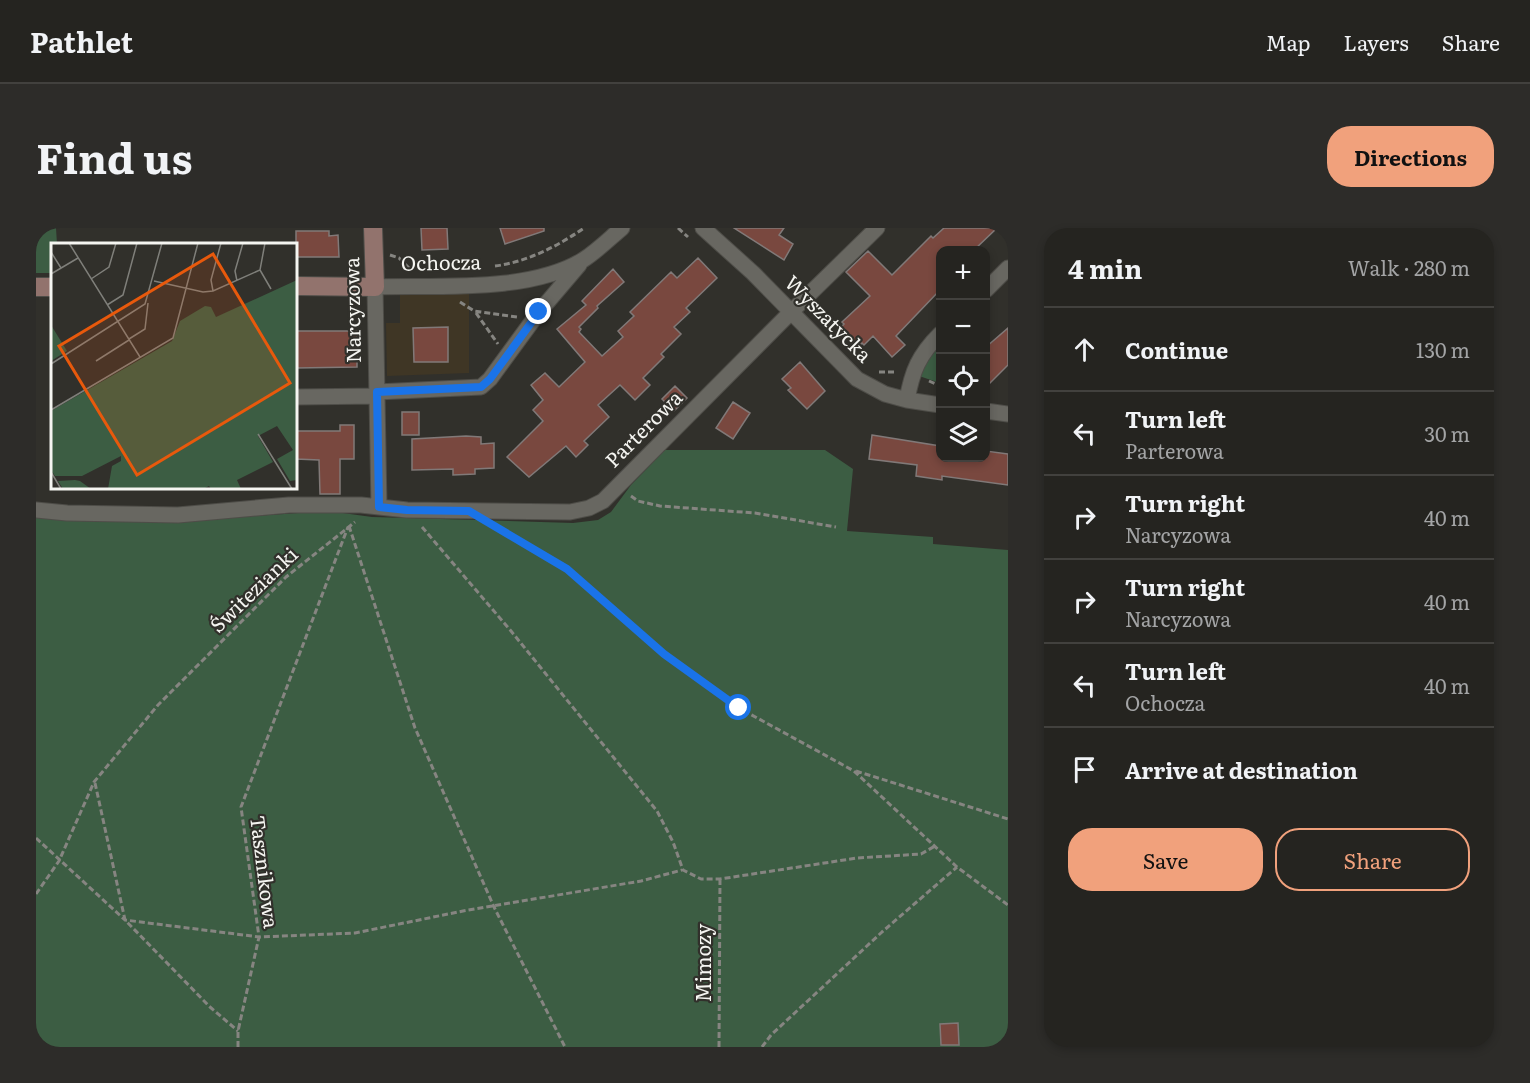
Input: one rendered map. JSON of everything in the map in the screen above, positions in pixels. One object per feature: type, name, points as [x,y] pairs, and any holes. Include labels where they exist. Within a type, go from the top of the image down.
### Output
[{"type":"street","name":"Narcyzowa","points":[[374,228],[379,507]]},
{"type":"street","name":"Ochocza","points":[[377,394],[481,387],[583,260],[622,228]]},
{"type":"street","name":"Wyszatycka","points":[[703,228],[753,273],[857,379],[874,390],[907,400],[936,404]]},
{"type":"street","name":"Parterowa","points":[[36,510],[67,513],[178,515],[290,505],[361,505],[407,510],[570,512],[589,508],[603,501],[877,228]]},
{"type":"street","name":"Ochocza","points":[[297,286],[496,284],[523,281],[552,273],[583,260]]},
{"type":"street","points":[[990,286],[1008,268]]},
{"type":"street","points":[[907,400],[912,375],[918,360],[936,339]]},
{"type":"street","points":[[297,397],[377,394]]},
{"type":"street","points":[[990,412],[1008,414]]},
{"type":"path","points":[[485,267],[514,263],[564,241],[585,228]]},
{"type":"path","points":[[374,256],[391,255],[399,258],[411,271]]},
{"type":"path","points":[[456,298],[464,306],[474,311],[505,317],[521,317],[539,312]]},
{"type":"path","points":[[474,311],[507,357]]},
{"type":"path","points":[[877,372],[899,372],[936,384]]},
{"type":"path","points":[[618,486],[638,501],[660,506],[755,513],[837,527]]},
{"type":"path","name":"Świtezianki","points":[[36,894],[59,861],[94,782],[158,705],[285,577],[349,526],[379,507]]},
{"type":"path","points":[[407,510],[519,640],[657,811],[683,870],[701,879],[720,879],[857,858],[921,854],[935,846]]},
{"type":"path","points":[[349,526],[415,728],[494,907],[565,1047]]},
{"type":"path","name":"Tasznikowa","points":[[238,1047],[238,1031],[258,937],[241,807],[349,526]]},
{"type":"path","points":[[498,528],[567,569],[664,654],[739,708],[854,771],[1008,819]]},
{"type":"path","points":[[854,771],[957,867],[1008,904]]},
{"type":"path","points":[[94,782],[125,920]]},
{"type":"path","points":[[36,838],[125,920],[210,1007],[238,1031]]},
{"type":"path","points":[[762,1047],[771,1035],[882,932],[957,867]]},
{"type":"path","points":[[125,920],[258,937],[355,933],[463,911],[641,882],[683,870]]},
{"type":"path","name":"Mimozy","points":[[718,1047],[720,879]]},
{"type":"shaded area","points":[[400,292],[469,292],[469,373],[387,376],[386,323],[400,323]]},
{"type":"green space","points":[[36,228],[56,228],[57,243],[51,243],[51,273],[36,273]]},
{"type":"green space","points":[[936,346],[936,382],[916,375]]},
{"type":"green space","points":[[665,450],[825,450],[853,469],[847,531],[933,537],[933,544],[1008,550],[1008,1047],[36,1047],[36,513],[163,522],[328,511],[372,517],[573,523],[598,520],[611,512],[631,485]]},
{"type":"building","points":[[421,228],[447,228],[448,249],[422,250]]},
{"type":"building","points":[[500,228],[544,228],[544,231],[505,244]]},
{"type":"building","points":[[734,228],[784,228],[779,235],[793,244],[784,260]]},
{"type":"building","points":[[944,228],[997,228],[978,246],[936,246],[936,294],[896,336],[905,345],[892,357],[873,336],[857,348],[839,329],[844,324],[842,322],[870,296],[846,272],[868,251],[892,275],[931,236],[933,238]]},
{"type":"building","points":[[296,231],[329,231],[329,236],[338,235],[339,257],[297,257]]},
{"type":"building","points":[[698,258],[717,278],[686,308],[690,312],[674,327],[681,334],[661,354],[664,357],[643,378],[650,385],[635,400],[620,385],[598,405],[609,417],[584,441],[588,445],[576,457],[566,446],[529,477],[507,457],[543,421],[533,410],[543,400],[531,385],[545,373],[559,387],[585,362],[557,329],[586,305],[582,301],[613,269],[624,282],[597,306],[598,308],[579,327],[581,329],[579,332],[602,356],[623,337],[618,331],[634,316],[630,312],[671,272],[677,278]]},
{"type":"building","points":[[448,327],[448,362],[414,362],[413,328]]},
{"type":"building","points":[[1008,328],[1008,365],[990,383],[990,354],[990,344]]},
{"type":"building","points":[[297,331],[357,331],[357,367],[297,368]]},
{"type":"building","points":[[800,362],[825,391],[807,409],[788,390],[791,388],[782,379]]},
{"type":"building","points":[[675,386],[687,398],[674,411],[662,399]]},
{"type":"building","points":[[733,402],[750,413],[733,439],[716,428]]},
{"type":"building","points":[[402,412],[419,412],[419,435],[402,435]]},
{"type":"building","points":[[340,425],[354,425],[354,459],[340,459],[340,494],[320,494],[319,460],[297,459],[297,431],[340,431]]},
{"type":"building","points":[[872,435],[936,445],[936,462],[990,462],[990,452],[1008,454],[1008,485],[942,476],[942,480],[916,476],[917,465],[869,459]]},
{"type":"building","points":[[481,437],[481,444],[494,443],[494,468],[475,469],[475,474],[453,475],[453,469],[412,470],[412,439]]},
{"type":"building","points":[[958,1023],[959,1045],[941,1045],[940,1024]]},
{"type":"route","points":[[539,312],[490,379],[481,387],[377,392],[379,507],[469,511],[567,569],[664,654],[739,708]]}]
